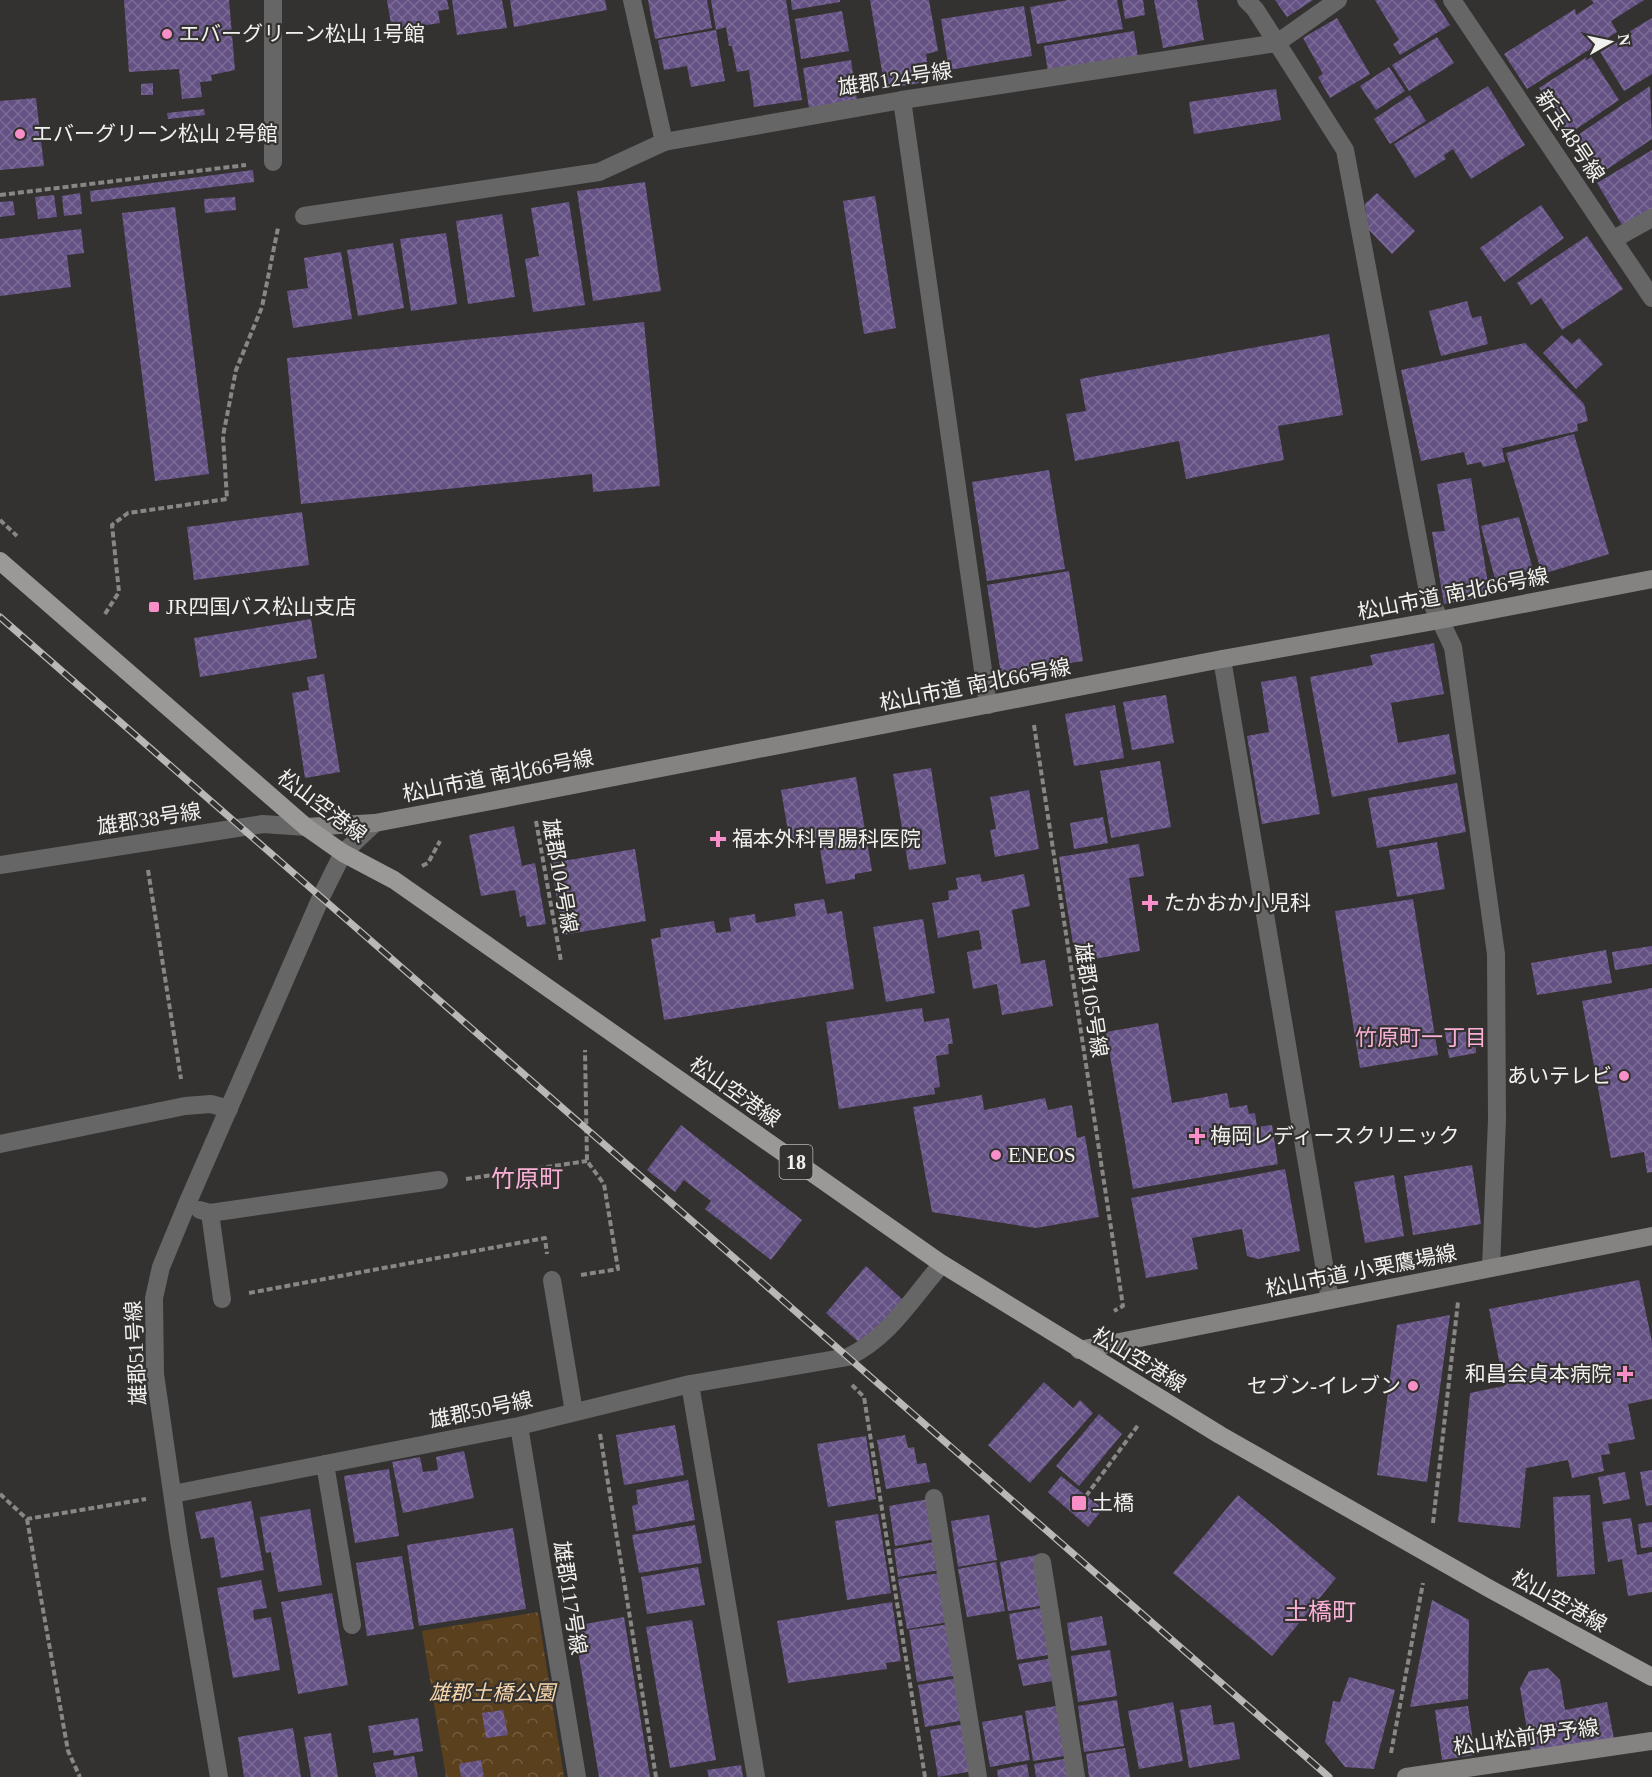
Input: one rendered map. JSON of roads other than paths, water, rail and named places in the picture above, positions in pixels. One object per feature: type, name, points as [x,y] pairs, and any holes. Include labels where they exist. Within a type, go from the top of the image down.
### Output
[{"type":"main road","name":"松山空港線","points":[[0,561],[306,827],[343,853],[394,880],[942,1264],[1231,1441],[1490,1589],[1652,1677]]},
{"type":"street","points":[[273,0],[273,162]]},
{"type":"street","points":[[632,0],[664,142]]},
{"type":"street","points":[[1246,0],[1255,9],[1345,150],[1430,597],[1453,647],[1496,954],[1497,1119],[1491,1268]]},
{"type":"street","points":[[1277,43],[1338,0]]},
{"type":"street","name":"新玉48号線","points":[[1452,0],[1652,298]]},
{"type":"street","name":"雄郡124号線","points":[[304,216],[599,172],[664,142],[902,100],[1277,43]]},
{"type":"street","points":[[902,100],[988,705]]},
{"type":"street","points":[[1614,239],[1652,218]]},
{"type":"street","name":"松山市道 南北66号線","points":[[306,827],[375,822],[531,794],[1222,659],[1652,579]]},
{"type":"street","points":[[1222,659],[1330,1300]]},
{"type":"street","points":[[343,853],[375,822]]},
{"type":"street","name":"雄郡38号線","points":[[0,865],[263,824],[306,827]]},
{"type":"street","name":"雄郡51号線","points":[[219,1777],[155,1374],[154,1298],[161,1267],[187,1204],[290,964],[343,853]]},
{"type":"street","points":[[0,1144],[185,1106],[211,1104],[229,1109]]},
{"type":"street","points":[[187,1204],[210,1213],[440,1180]]},
{"type":"street","points":[[210,1213],[222,1299]]},
{"type":"street","name":"松山市道 小栗鷹場線","points":[[1079,1350],[1652,1236]]},
{"type":"street","name":"雄郡50号線","points":[[173,1494],[519,1426],[690,1384],[848,1357],[871,1346],[885,1333],[942,1264]]},
{"type":"street","points":[[552,1280],[574,1412]]},
{"type":"street","points":[[690,1384],[756,1777]]},
{"type":"street","name":"雄郡117号線","points":[[519,1426],[577,1777]]},
{"type":"street","points":[[325,1464],[352,1625]]},
{"type":"street","points":[[933,1498],[978,1777]]},
{"type":"street","points":[[1042,1562],[1076,1777]]},
{"type":"street","name":"松山松前伊予線","points":[[1406,1777],[1652,1741]]},
{"type":"railway","points":[[0,617],[1329,1777]]},
{"type":"place","name":"エバーグリーン松山 1号館","points":[[167,34]]},
{"type":"place","name":"エバーグリーン松山 2号館","points":[[20,134]]},
{"type":"place","name":"JR四国バス松山支店","points":[[154,607]]},
{"type":"place","name":"福本外科胃腸科医院","points":[[718,839]]},
{"type":"place","name":"たかおか小児科","points":[[1150,903]]},
{"type":"place","name":"あいテレビ","points":[[1624,1076]]},
{"type":"place","name":"梅岡レディースクリニック","points":[[1197,1136]]},
{"type":"place","name":"ENEOS","points":[[996,1155]]},
{"type":"place","name":"和昌会貞本病院","points":[[1625,1374]]},
{"type":"place","name":"セブン-イレブン","points":[[1413,1386]]},
{"type":"place","name":"土橋","points":[[1079,1503]]},
{"type":"district","name":"竹原町一丁目","points":[[1421,1037]]},
{"type":"district","name":"竹原町","points":[[527,1179]]},
{"type":"district","name":"土橋町","points":[[1320,1612]]},
{"type":"park label","name":"雄郡土橋公園","points":[[492,1693]]}]
